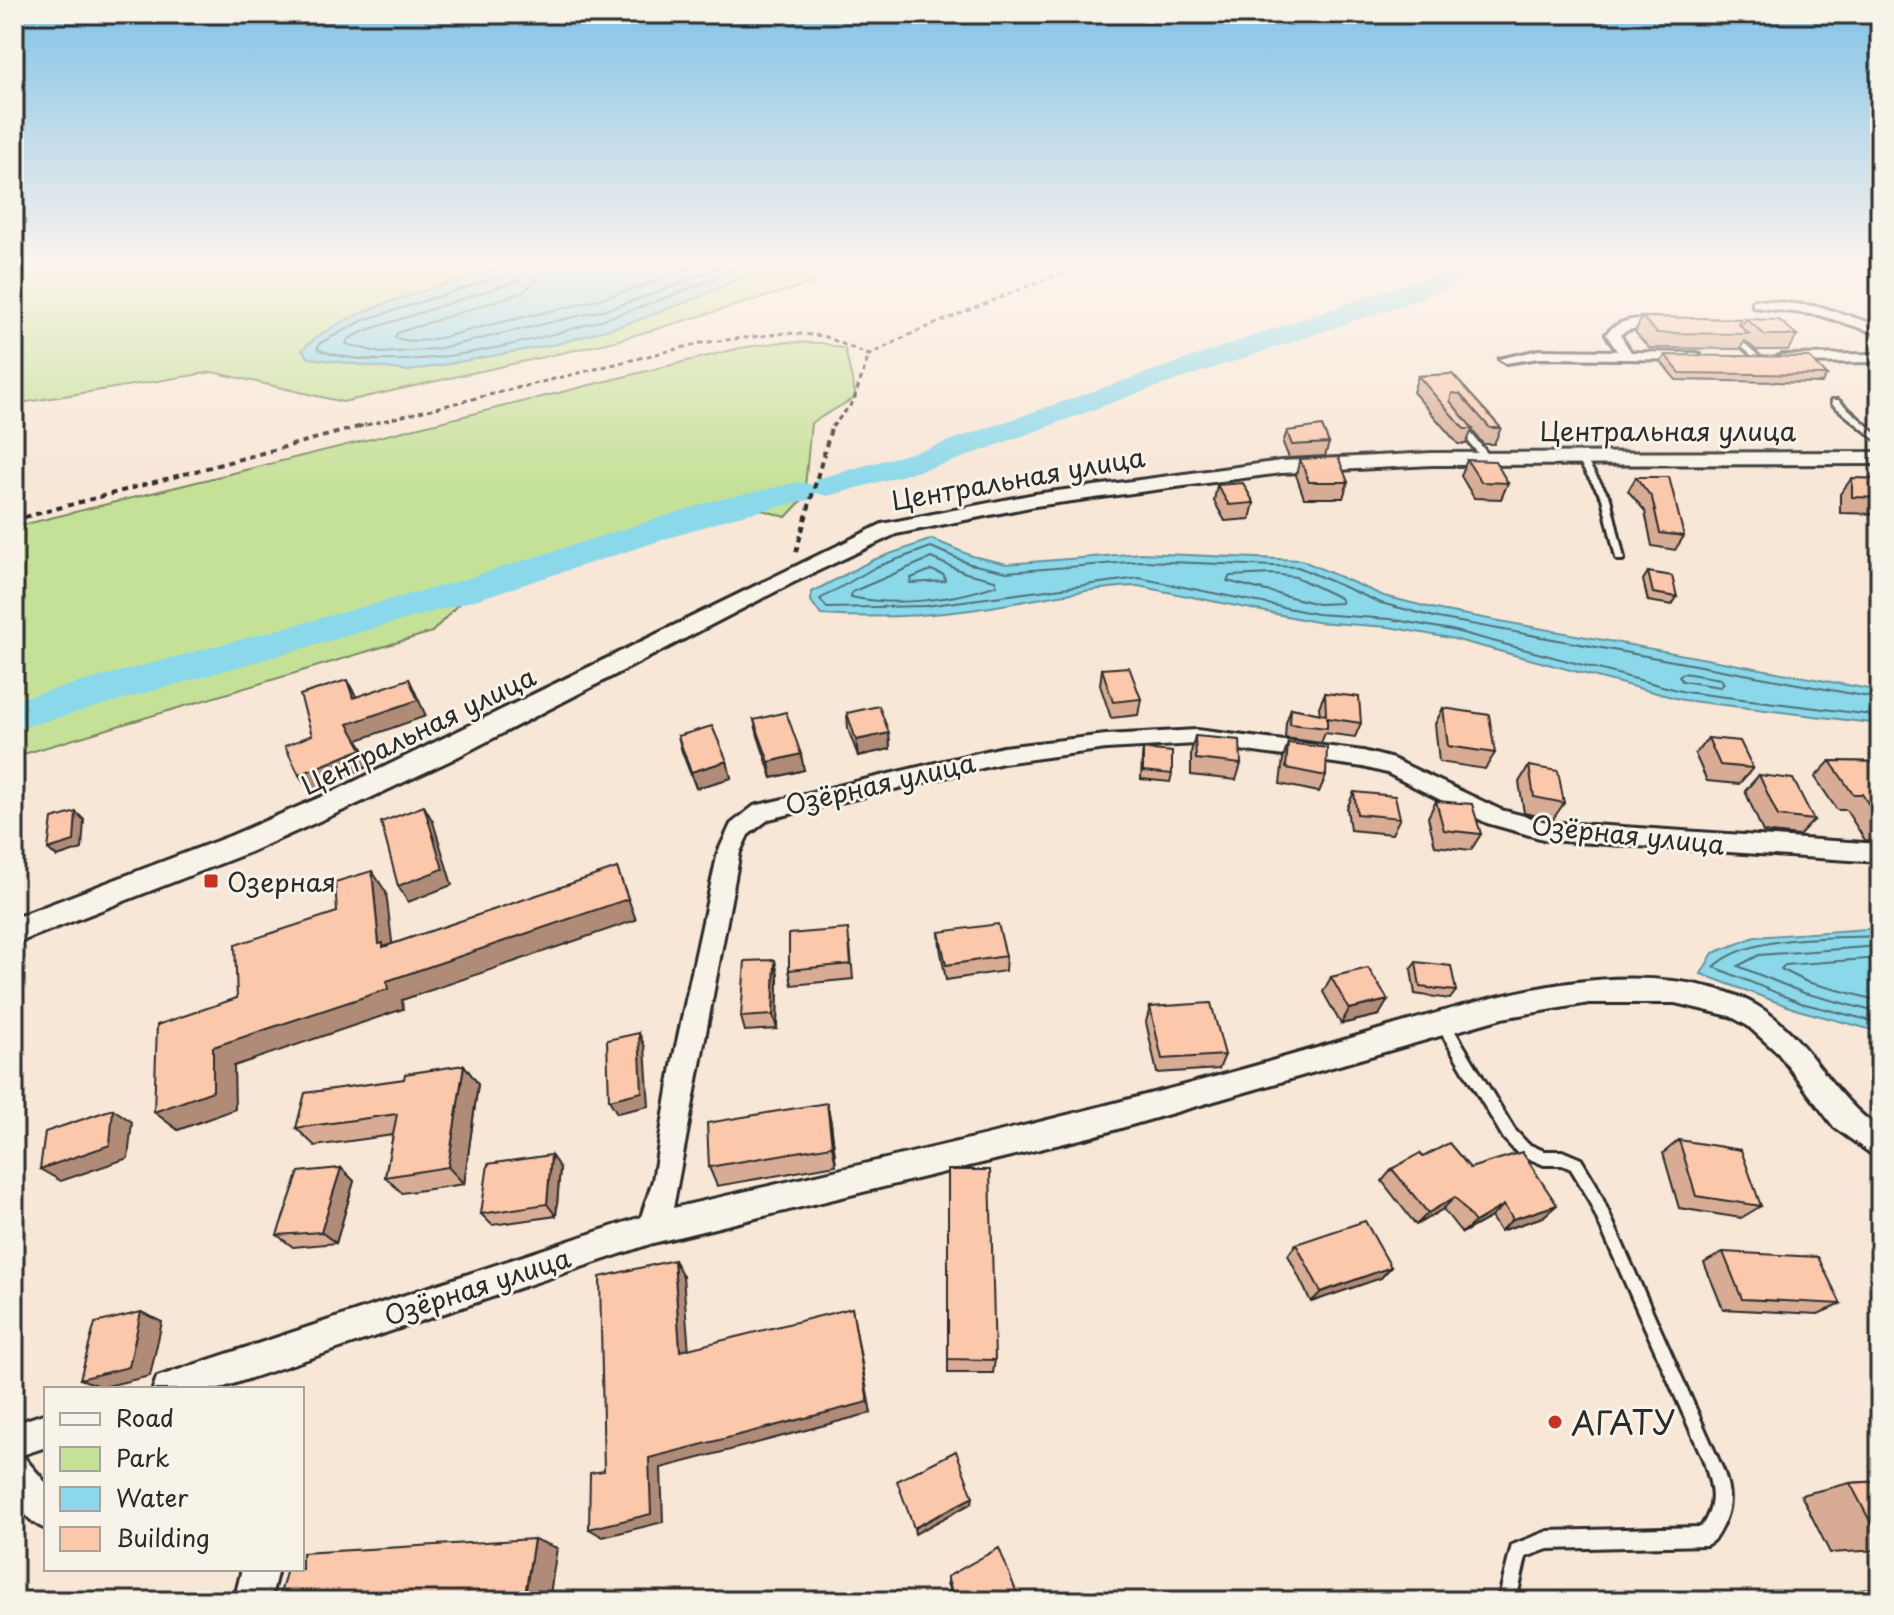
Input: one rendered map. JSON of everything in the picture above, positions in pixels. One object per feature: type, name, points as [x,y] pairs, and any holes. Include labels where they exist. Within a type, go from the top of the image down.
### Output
[{"type":"street","points":[[1615,337],[1626,354]]},
{"type":"street","points":[[1506,359],[1539,354],[1759,359],[1880,358]]},
{"type":"street","name":"Центральная улица","points":[[14,931],[240,844],[345,798],[442,753],[784,578],[890,529],[1035,500],[1281,467],[1487,459],[1880,458]]},
{"type":"street","name":"Озёрная улица","points":[[175,1387],[653,1228],[667,1180],[686,1060],[729,852],[739,830],[762,812],[1003,755],[1106,742],[1197,737],[1363,759],[1393,767],[1495,817],[1547,831],[1880,853]]},
{"type":"street","points":[[653,1228],[1154,1106],[1442,1022],[1535,1002],[1618,989],[1679,992],[1717,1000],[1774,1027],[1841,1116],[1880,1146]]},
{"type":"street","points":[[14,1441],[44,1431]]},
{"type":"street","points":[[14,1469],[44,1509]]},
{"type":"street","points":[[252,1601],[260,1571]]},
{"type":"lane","points":[[1735,338],[1759,359]]},
{"type":"lane","points":[[1835,402],[1880,441]]},
{"type":"lane","points":[[1449,413],[1487,459]]},
{"type":"lane","points":[[1581,459],[1606,498],[1620,558]]},
{"type":"lane","points":[[1442,1022],[1509,1134],[1534,1154],[1544,1158],[1562,1158],[1576,1164],[1711,1458],[1723,1493],[1719,1518],[1706,1536],[1548,1540],[1518,1551],[1507,1601]]},
{"type":"path","points":[[14,520],[280,446],[701,343],[749,337]]},
{"type":"path","points":[[827,337],[869,355]]},
{"type":"path","points":[[784,578],[798,547],[833,423],[853,402],[869,355],[904,337]]},
{"type":"green space","points":[[14,337],[627,337],[343,402],[213,372],[14,404]]},
{"type":"green space","points":[[782,342],[822,343],[845,349],[856,397],[811,423],[804,498],[786,517],[728,500],[639,526],[472,590],[432,632],[14,757],[14,527],[740,348]]},
{"type":"water","points":[[317,337],[580,337],[409,371],[309,358],[302,350]]},
{"type":"water","points":[[932,539],[972,556],[1007,564],[1141,553],[1301,560],[1384,596],[1440,610],[1880,691],[1880,724],[1683,700],[1450,638],[1389,627],[1316,622],[1138,586],[909,616],[821,615],[811,601],[812,592],[873,560]]},
{"type":"water","points":[[138,681],[108,695],[14,722],[14,712],[114,682]]},
{"type":"water","points":[[1880,928],[1880,1032],[1798,1010],[1701,974],[1713,953],[1755,937]]},
{"type":"building","points":[[1665,355],[1809,357],[1827,375],[1680,373]]},
{"type":"building","points":[[1452,374],[1501,428],[1490,428],[1460,394],[1452,393],[1450,401],[1473,429],[1464,429],[1418,376]]},
{"type":"building","points":[[1322,426],[1329,443],[1292,445],[1287,431]]},
{"type":"building","points":[[1338,457],[1348,482],[1309,482],[1300,459]]},
{"type":"building","points":[[1467,460],[1495,461],[1508,483],[1481,482]]},
{"type":"building","points":[[1636,477],[1669,477],[1684,536],[1660,533],[1652,498]]},
{"type":"building","points":[[1852,478],[1880,479],[1880,498],[1852,497]]},
{"type":"building","points":[[1243,483],[1254,503],[1229,505],[1217,485]]},
{"type":"building","points":[[1648,572],[1672,576],[1677,597],[1653,593]]},
{"type":"building","points":[[1129,667],[1141,699],[1113,702],[1102,669]]},
{"type":"building","points":[[409,679],[418,700],[348,724],[362,749],[299,775],[285,746],[312,735],[300,695],[347,680],[353,698]]},
{"type":"building","points":[[1325,693],[1359,697],[1361,723],[1327,718],[1327,728],[1290,724],[1291,708],[1326,715]]},
{"type":"building","points":[[879,706],[889,733],[856,740],[847,713]]},
{"type":"building","points":[[1443,708],[1489,715],[1495,753],[1448,746]]},
{"type":"building","points":[[786,712],[801,754],[769,762],[754,720]]},
{"type":"building","points":[[712,726],[727,761],[691,772],[678,736]]},
{"type":"building","points":[[1195,736],[1240,740],[1241,764],[1196,759]]},
{"type":"building","points":[[1708,738],[1740,741],[1753,768],[1720,765]]},
{"type":"building","points":[[1288,743],[1327,748],[1326,776],[1286,768]]},
{"type":"building","points":[[1143,749],[1172,752],[1172,774],[1143,771]]},
{"type":"building","points":[[1830,761],[1880,762],[1880,822],[1862,794],[1853,794]]},
{"type":"building","points":[[1529,766],[1558,771],[1564,803],[1534,797]]},
{"type":"building","points":[[1759,775],[1793,779],[1814,820],[1778,816]]},
{"type":"building","points":[[1354,792],[1395,796],[1400,818],[1357,814]]},
{"type":"building","points":[[1436,801],[1472,804],[1481,834],[1444,830]]},
{"type":"building","points":[[424,806],[443,869],[398,886],[381,822]]},
{"type":"building","points":[[76,812],[74,841],[48,849],[52,819]]},
{"type":"building","points":[[617,868],[628,899],[387,981],[388,989],[213,1047],[213,1091],[154,1112],[157,1025],[237,998],[235,945],[337,912],[335,882],[372,871],[379,944],[383,943],[383,947]]},
{"type":"building","points":[[998,924],[1006,956],[946,965],[939,932]]},
{"type":"building","points":[[848,929],[851,964],[789,970],[789,934]]},
{"type":"building","points":[[775,960],[773,1015],[741,1017],[745,961]]},
{"type":"building","points":[[1416,962],[1451,966],[1456,991],[1420,987]]},
{"type":"building","points":[[1368,968],[1388,1000],[1349,1009],[1331,977]]},
{"type":"building","points":[[1211,1003],[1225,1055],[1162,1059],[1150,1007]]},
{"type":"building","points":[[639,1033],[642,1092],[609,1100],[607,1040]]},
{"type":"building","points":[[464,1065],[448,1167],[385,1177],[397,1114],[296,1128],[305,1093],[404,1079],[405,1074]]},
{"type":"building","points":[[827,1103],[832,1146],[709,1167],[707,1123]]},
{"type":"building","points":[[113,1109],[110,1145],[40,1169],[45,1132]]},
{"type":"building","points":[[1679,1140],[1741,1150],[1761,1206],[1696,1196]]},
{"type":"building","points":[[1449,1143],[1470,1168],[1522,1152],[1557,1205],[1513,1219],[1504,1205],[1475,1222],[1455,1197],[1428,1213],[1392,1169],[1420,1153],[1423,1157]]},
{"type":"building","points":[[551,1155],[547,1204],[481,1214],[488,1164]]},
{"type":"building","points":[[341,1168],[321,1232],[277,1235],[299,1172]]},
{"type":"building","points":[[948,1170],[990,1170],[995,1360],[948,1359]]},
{"type":"building","points":[[1365,1221],[1391,1267],[1321,1292],[1296,1244]]},
{"type":"building","points":[[1723,1252],[1818,1257],[1841,1304],[1742,1299]]},
{"type":"building","points":[[674,1260],[680,1351],[852,1308],[868,1402],[649,1458],[651,1514],[589,1529],[590,1473],[604,1471],[600,1277]]},
{"type":"building","points":[[141,1312],[129,1367],[80,1379],[95,1323]]},
{"type":"building","points":[[956,1451],[973,1497],[914,1528],[897,1481]]},
{"type":"building","points":[[1880,1481],[1880,1540],[1850,1483]]},
{"type":"building","points":[[534,1539],[524,1601],[278,1601],[286,1571],[304,1571],[304,1553]]},
{"type":"building","points":[[999,1548],[1020,1601],[955,1601],[947,1577]]},
{"type":"waterway","points":[[828,486],[940,455],[1122,389],[1279,337]]},
{"type":"waterway","points":[[14,715],[465,591],[725,508],[800,492]]},
{"type":"place","name":"Озерная","points":[[211,881]]},
{"type":"place","name":"АГАТУ","points":[[1555,1422]]}]
